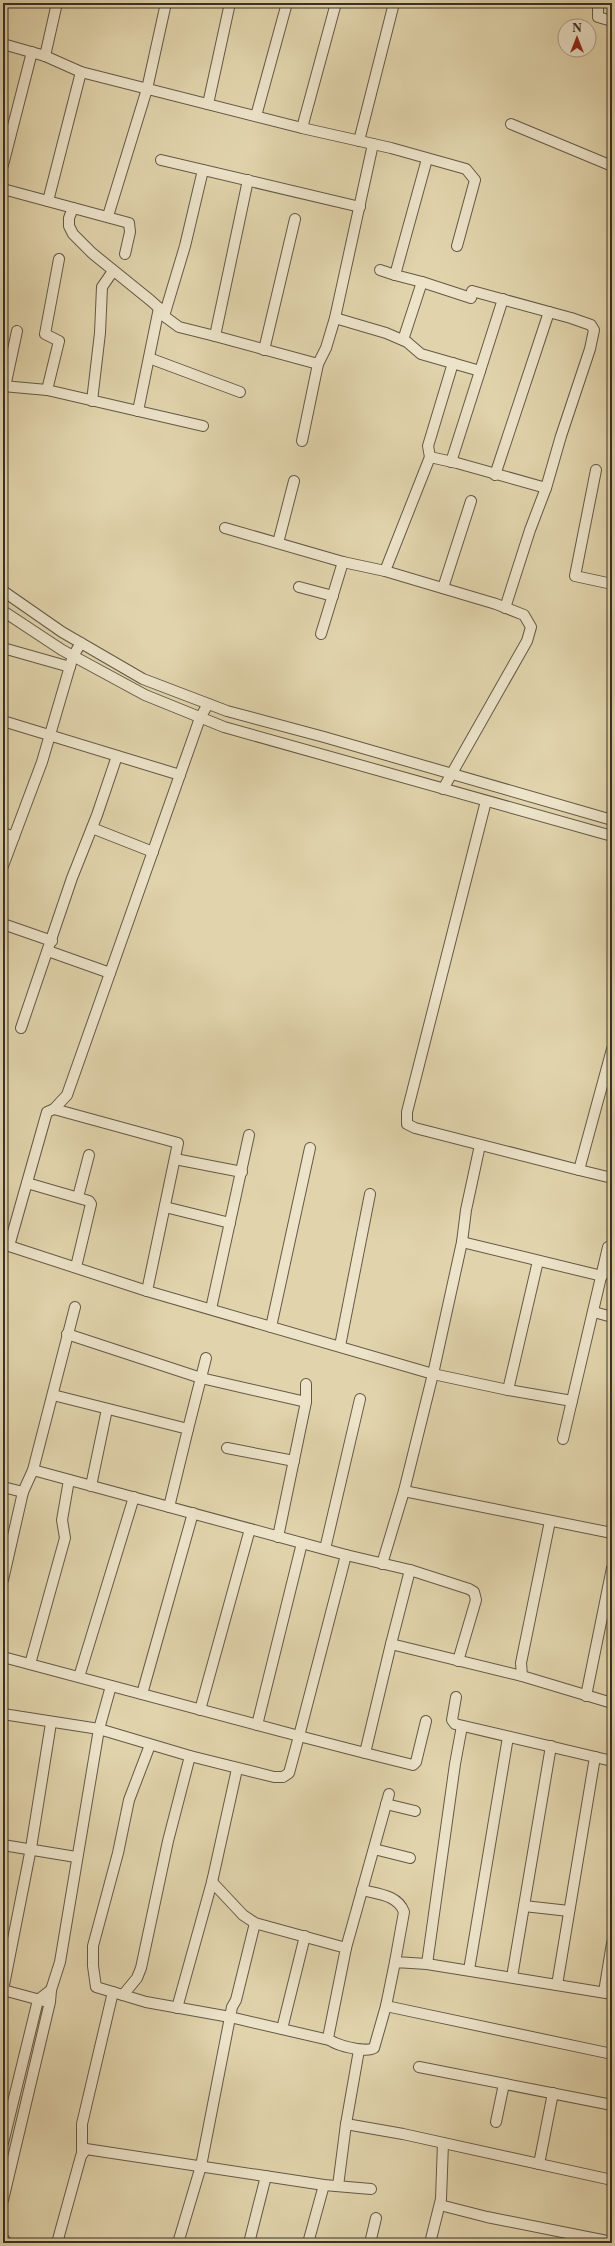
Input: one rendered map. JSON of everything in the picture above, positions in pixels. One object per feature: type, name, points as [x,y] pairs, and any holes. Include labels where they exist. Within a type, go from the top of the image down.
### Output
[{"type":"street","points":[[45,56],[57,3]]},
{"type":"street","points":[[108,216],[147,89],[166,3]]},
{"type":"street","points":[[208,104],[230,3]]},
{"type":"street","points":[[256,116],[287,3]]},
{"type":"street","points":[[302,128],[336,3]]},
{"type":"street","points":[[358,141],[394,3]]},
{"type":"street","points":[[598,3],[598,17],[612,21]]},
{"type":"street","points":[[3,44],[45,56],[81,72],[302,128],[374,144],[466,169],[475,180],[457,246]]},
{"type":"street","points":[[3,165],[32,52]]},
{"type":"street","points":[[48,201],[81,72]]},
{"type":"street","points":[[511,124],[612,166]]},
{"type":"street","points":[[302,441],[318,364],[326,348],[335,318],[374,144]]},
{"type":"street","points":[[395,274],[427,159]]},
{"type":"street","points":[[161,160],[360,207]]},
{"type":"street","points":[[138,411],[149,358],[162,312],[185,246],[203,170]]},
{"type":"street","points":[[215,336],[248,180]]},
{"type":"street","points":[[3,189],[108,216],[129,223],[130,232],[125,254]]},
{"type":"street","points":[[73,208],[69,218],[69,226],[73,234],[113,271],[179,327],[318,364]]},
{"type":"street","points":[[264,350],[295,219]]},
{"type":"street","points":[[47,390],[59,341],[45,334],[59,259]]},
{"type":"street","points":[[380,270],[471,298],[472,291],[503,299],[591,325],[594,330],[594,337],[561,436],[546,488],[530,530],[504,608]]},
{"type":"street","points":[[92,401],[100,334],[102,287],[113,271]]},
{"type":"street","points":[[403,340],[422,282]]},
{"type":"street","points":[[451,462],[503,299]]},
{"type":"street","points":[[495,475],[549,312]]},
{"type":"street","points":[[335,318],[386,333],[403,340],[421,354],[480,371]]},
{"type":"street","points":[[17,331],[4,386],[47,390],[203,426]]},
{"type":"street","points":[[149,358],[240,392]]},
{"type":"street","points":[[385,570],[430,457],[428,446],[453,363]]},
{"type":"street","points":[[430,457],[546,488]]},
{"type":"street","points":[[596,470],[575,576],[612,584]]},
{"type":"street","points":[[278,543],[294,482]]},
{"type":"street","points":[[443,588],[471,501]]},
{"type":"street","points":[[225,528],[343,562],[385,570],[524,615],[531,627],[529,636],[442,789]]},
{"type":"street","points":[[321,634],[343,562]]},
{"type":"street","points":[[299,587],[333,596]]},
{"type":"street","points":[[3,591],[27,609],[81,643],[143,679],[208,704],[227,711],[452,773],[536,800],[612,820]]},
{"type":"street","points":[[3,611],[74,656],[145,695],[200,718],[442,789],[612,836]]},
{"type":"street","points":[[3,866],[50,736],[70,667],[81,643]]},
{"type":"street","points":[[3,648],[70,667]]},
{"type":"street","points":[[208,704],[200,718],[67,1095],[54,1109],[47,1112],[27,1183],[6,1245],[147,1291],[433,1374],[508,1390],[572,1401]]},
{"type":"street","points":[[3,721],[180,775]]},
{"type":"street","points":[[21,1028],[52,941],[72,878],[92,828],[117,756]]},
{"type":"street","points":[[486,801],[407,1124],[415,1128],[612,1178]]},
{"type":"street","points":[[92,828],[153,852]]},
{"type":"street","points":[[3,833],[14,838]]},
{"type":"street","points":[[3,924],[52,941]]},
{"type":"street","points":[[48,951],[110,973]]},
{"type":"street","points":[[579,1170],[612,1048]]},
{"type":"street","points":[[54,1109],[178,1143],[147,1291]]},
{"type":"street","points":[[211,1309],[250,1135]]},
{"type":"street","points":[[382,1564],[404,1491],[433,1374],[462,1242],[466,1210],[480,1144]]},
{"type":"street","points":[[271,1327],[310,1148]]},
{"type":"street","points":[[78,1197],[89,1155]]},
{"type":"street","points":[[175,1159],[242,1172]]},
{"type":"street","points":[[27,1183],[89,1201],[92,1207],[76,1267]]},
{"type":"street","points":[[340,1346],[370,1194]]},
{"type":"street","points":[[165,1207],[230,1223]]},
{"type":"street","points":[[462,1242],[602,1276]]},
{"type":"street","points":[[563,1439],[594,1312],[608,1247]]},
{"type":"street","points":[[508,1390],[538,1261]]},
{"type":"street","points":[[3,1580],[23,1492],[33,1470],[75,1307]]},
{"type":"street","points":[[594,1312],[612,1317]]},
{"type":"street","points":[[67,1334],[201,1378],[306,1402]]},
{"type":"street","points":[[169,1507],[206,1358]]},
{"type":"street","points":[[278,1537],[306,1402],[306,1384]]},
{"type":"street","points":[[53,1395],[188,1429]]},
{"type":"street","points":[[325,1550],[360,1399]]},
{"type":"street","points":[[91,1486],[107,1409]]},
{"type":"street","points":[[227,1448],[294,1461]]},
{"type":"street","points":[[33,1470],[325,1550],[410,1570],[469,1589],[474,1592],[476,1600],[458,1661]]},
{"type":"street","points":[[30,1664],[65,1538],[62,1520],[69,1480]]},
{"type":"street","points":[[3,1487],[23,1492]]},
{"type":"street","points":[[404,1491],[612,1533]]},
{"type":"street","points":[[79,1677],[134,1497]]},
{"type":"street","points":[[142,1694],[193,1513]]},
{"type":"street","points":[[522,1676],[521,1663],[550,1521]]},
{"type":"street","points":[[200,1710],[250,1529]]},
{"type":"street","points":[[257,1725],[302,1543]]},
{"type":"street","points":[[3,1716],[99,1729],[237,1769],[274,1777],[283,1776],[289,1773],[346,1555]]},
{"type":"street","points":[[586,1696],[612,1568]]},
{"type":"street","points":[[365,1753],[410,1570]]},
{"type":"street","points":[[391,1644],[522,1676],[612,1703]]},
{"type":"street","points":[[3,1657],[413,1765],[416,1762],[426,1721]]},
{"type":"street","points":[[3,2200],[50,2002],[51,1990],[60,1962],[76,1857],[99,1729],[111,1686]]},
{"type":"street","points":[[456,1697],[452,1720],[455,1724],[612,1761]]},
{"type":"street","points":[[50,2002],[3,1990],[31,1850],[51,1723]]},
{"type":"street","points":[[427,1964],[455,1764],[462,1726]]},
{"type":"street","points":[[469,1970],[508,1737]]},
{"type":"street","points":[[150,1745],[129,1800],[118,1853],[93,1946],[93,1966],[96,1987],[177,2008],[230,2017],[329,2040],[359,2050],[368,2051],[374,2048],[386,2006],[404,1912],[402,1905],[396,1899],[362,1890]]},
{"type":"street","points":[[512,1977],[550,1746]]},
{"type":"street","points":[[124,1995],[137,1978],[141,1968],[168,1841],[190,1756]]},
{"type":"street","points":[[557,1985],[595,1757]]},
{"type":"street","points":[[177,2008],[212,1882],[237,1769]]},
{"type":"street","points":[[329,2040],[328,2035],[346,1948],[389,1794]]},
{"type":"street","points":[[386,1804],[415,1811]]},
{"type":"street","points":[[3,1845],[76,1857]]},
{"type":"street","points":[[374,1849],[410,1858]]},
{"type":"street","points":[[212,1882],[243,1914],[255,1923],[346,1948]]},
{"type":"street","points":[[524,1906],[569,1910]]},
{"type":"street","points":[[178,2243],[201,2166],[230,2017],[255,1923]]},
{"type":"street","points":[[282,2029],[306,1936]]},
{"type":"street","points":[[395,1962],[427,1964],[469,1970],[608,1993],[612,1943]]},
{"type":"street","points":[[3,2143],[38,2000],[51,1990]]},
{"type":"street","points":[[57,2243],[82,2151],[82,2124],[113,1992]]},
{"type":"street","points":[[386,2006],[612,2054]]},
{"type":"street","points":[[338,2186],[346,2124],[359,2050]]},
{"type":"street","points":[[420,2067],[612,2105]]},
{"type":"street","points":[[496,2122],[504,2084]]},
{"type":"street","points":[[539,2164],[553,2093]]},
{"type":"street","points":[[346,2124],[443,2143],[612,2180]]},
{"type":"street","points":[[430,2243],[440,2205],[443,2143]]},
{"type":"street","points":[[82,2151],[86,2149],[98,2150],[324,2185],[371,2189]]},
{"type":"street","points":[[249,2243],[266,2176]]},
{"type":"street","points":[[308,2243],[324,2185]]},
{"type":"street","points":[[440,2205],[488,2217],[612,2242]]},
{"type":"street","points":[[370,2243],[376,2218]]},
{"type":"street","points":[[3,2238],[7,2243]]}]
